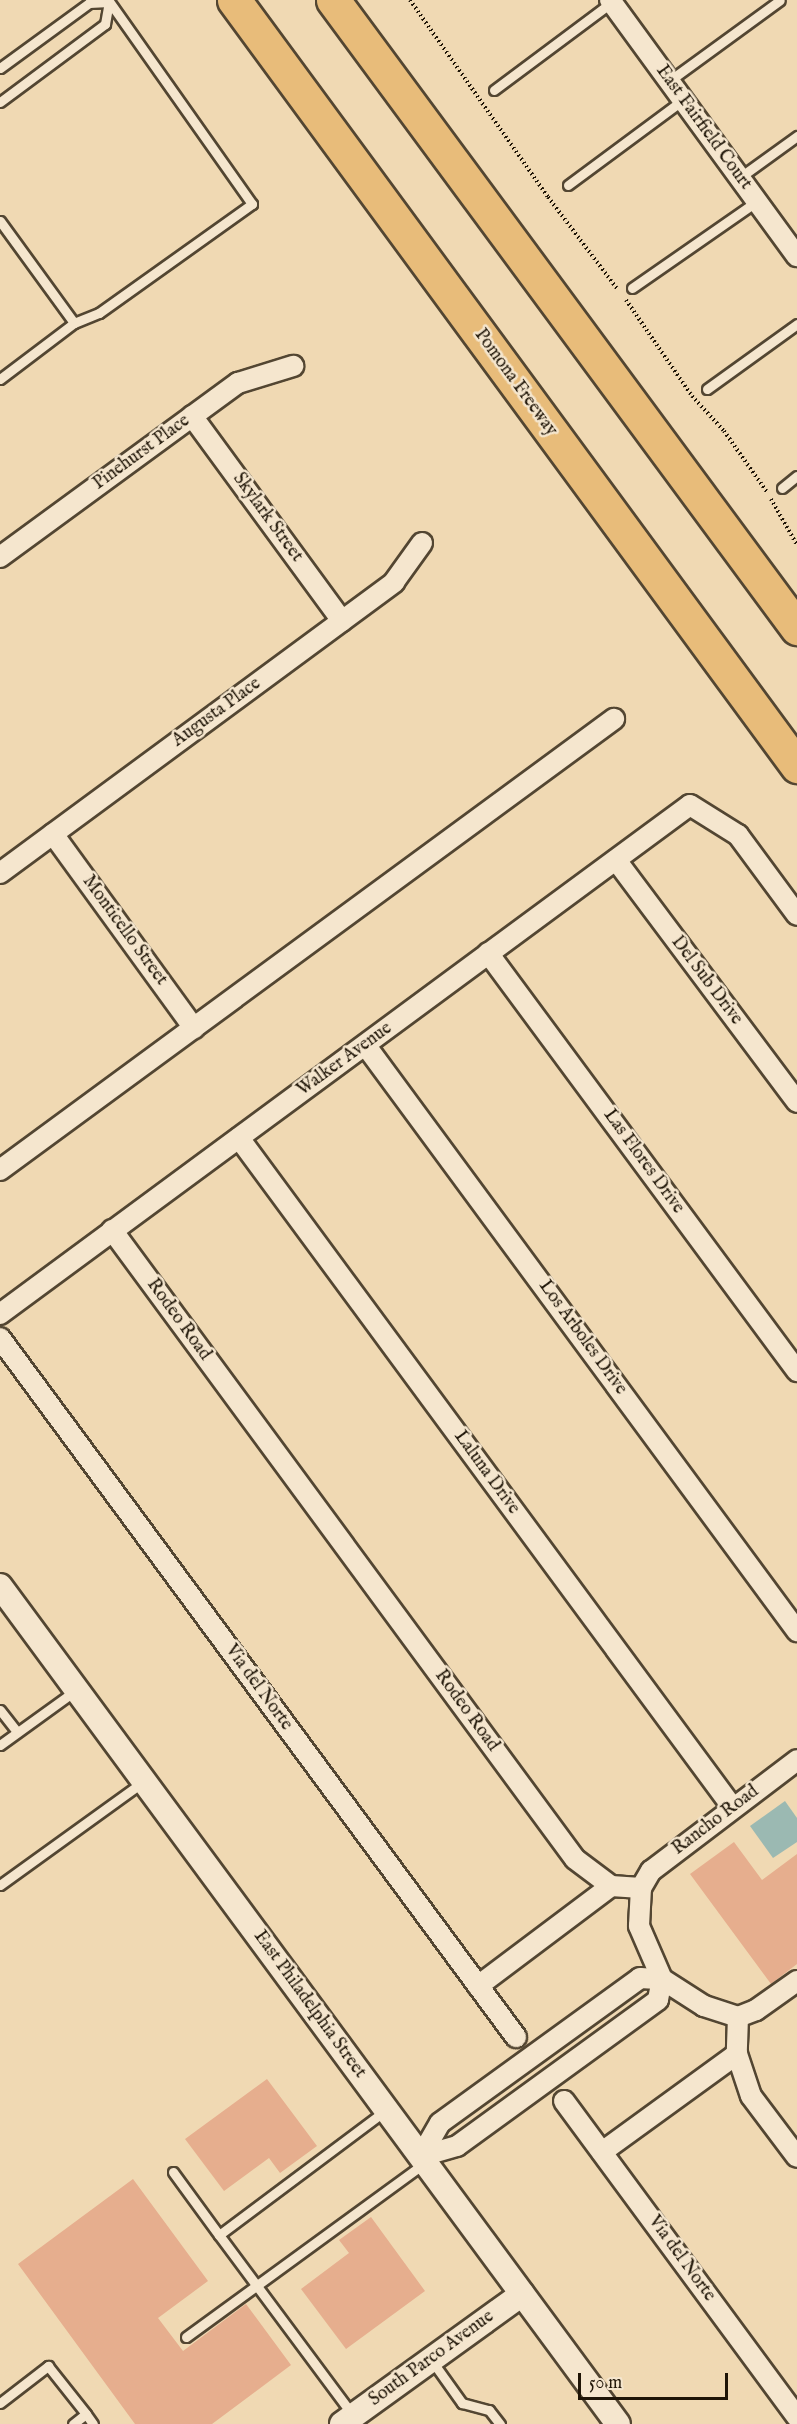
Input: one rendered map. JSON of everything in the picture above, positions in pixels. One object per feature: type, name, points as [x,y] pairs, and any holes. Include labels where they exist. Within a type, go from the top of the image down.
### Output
[{"type":"highway","points":[[225,0],[305,97]]},
{"type":"highway","name":"Pomona Freeway","points":[[234,0],[797,766]]},
{"type":"highway","points":[[333,0],[797,628]]},
{"type":"street","name":"East Fairfield Court","points":[[611,1],[797,256]]},
{"type":"street","name":"Pinehurst Place","points":[[0,557],[238,382],[293,366]]},
{"type":"street","name":"Skylark Street","points":[[192,416],[342,621]]},
{"type":"street","name":"Augusta Place","points":[[0,873],[394,582],[422,543]]},
{"type":"street","points":[[0,1170],[614,719]]},
{"type":"street","name":"Walker Avenue","points":[[0,1314],[690,806],[738,835],[797,915]]},
{"type":"street","name":"Monticello Street","points":[[53,834],[194,1028]]},
{"type":"street","name":"Del Sub Drive","points":[[616,860],[797,1102]]},
{"type":"street","name":"Las Flores Drive","points":[[488,953],[797,1371]]},
{"type":"street","name":"Los Arboles Drive","points":[[366,1046],[797,1631]]},
{"type":"street","name":"Laluna Drive","points":[[239,1138],[733,1808]]},
{"type":"street","name":"Rodeo Road","points":[[112,1230],[575,1859],[611,1886]]},
{"type":"street","name":"Via del Norte","points":[[0,1338],[516,2037]]},
{"type":"street","name":"East Philadelphia Street","points":[[0,1586],[618,2424]]},
{"type":"street","name":"Rancho Road","points":[[641,1888],[651,1871],[797,1760]]},
{"type":"street","points":[[423,2159],[457,2146],[657,2000],[662,1979],[639,1926],[641,1888],[611,1886],[478,1986]]},
{"type":"street","points":[[423,2159],[440,2123],[640,1978],[662,1979],[704,2007],[738,2017],[756,2010],[797,1981]]},
{"type":"street","points":[[738,2017],[737,2054],[751,2096],[797,2157]]},
{"type":"street","points":[[602,2152],[737,2054]]},
{"type":"street","name":"Via del Norte","points":[[564,2101],[797,2417]]},
{"type":"street","name":"South Parco Avenue","points":[[348,2420],[522,2294]]},
{"type":"lane","points":[[669,81],[780,0]]},
{"type":"lane","points":[[0,68],[89,3],[109,1]]},
{"type":"lane","points":[[0,102],[105,24],[109,1]]},
{"type":"lane","points":[[0,379],[74,323],[99,313],[252,204],[109,1]]},
{"type":"lane","points":[[494,90],[611,1]]},
{"type":"lane","points":[[568,184],[683,100]]},
{"type":"lane","points":[[739,178],[797,136]]},
{"type":"lane","points":[[632,288],[757,201]]},
{"type":"lane","points":[[0,221],[74,323]]},
{"type":"lane","points":[[707,389],[797,324]]},
{"type":"lane","points":[[782,488],[797,476]]},
{"type":"lane","points":[[0,1745],[76,1690]]},
{"type":"lane","points":[[0,1710],[17,1732]]},
{"type":"lane","points":[[0,1885],[144,1781]]},
{"type":"lane","points":[[219,2235],[387,2110]]},
{"type":"lane","points":[[186,2337],[257,2286],[423,2159]]},
{"type":"lane","points":[[173,2172],[257,2286],[348,2420]]},
{"type":"lane","points":[[431,2360],[462,2403],[489,2410],[500,2424]]},
{"type":"lane","points":[[0,2403],[48,2366],[93,2424]]},
{"type":"lane","points":[[73,2424],[86,2414]]},
{"type":"path","points":[[410,0],[692,396],[758,477],[797,545]]},
{"type":"water","points":[[785,1801],[797,1818],[797,1842],[773,1858],[750,1826]]},
{"type":"building","points":[[734,1842],[762,1880],[797,1854],[797,1964],[771,1984],[690,1874]]},
{"type":"building","points":[[267,2079],[317,2146],[280,2173],[269,2158],[224,2191],[185,2139]]},
{"type":"building","points":[[133,2179],[208,2281],[158,2318],[183,2351],[246,2304],[291,2365],[212,2424],[135,2424],[18,2264]]},
{"type":"building","points":[[371,2217],[425,2291],[346,2349],[301,2289],[349,2253],[339,2240]]}]
